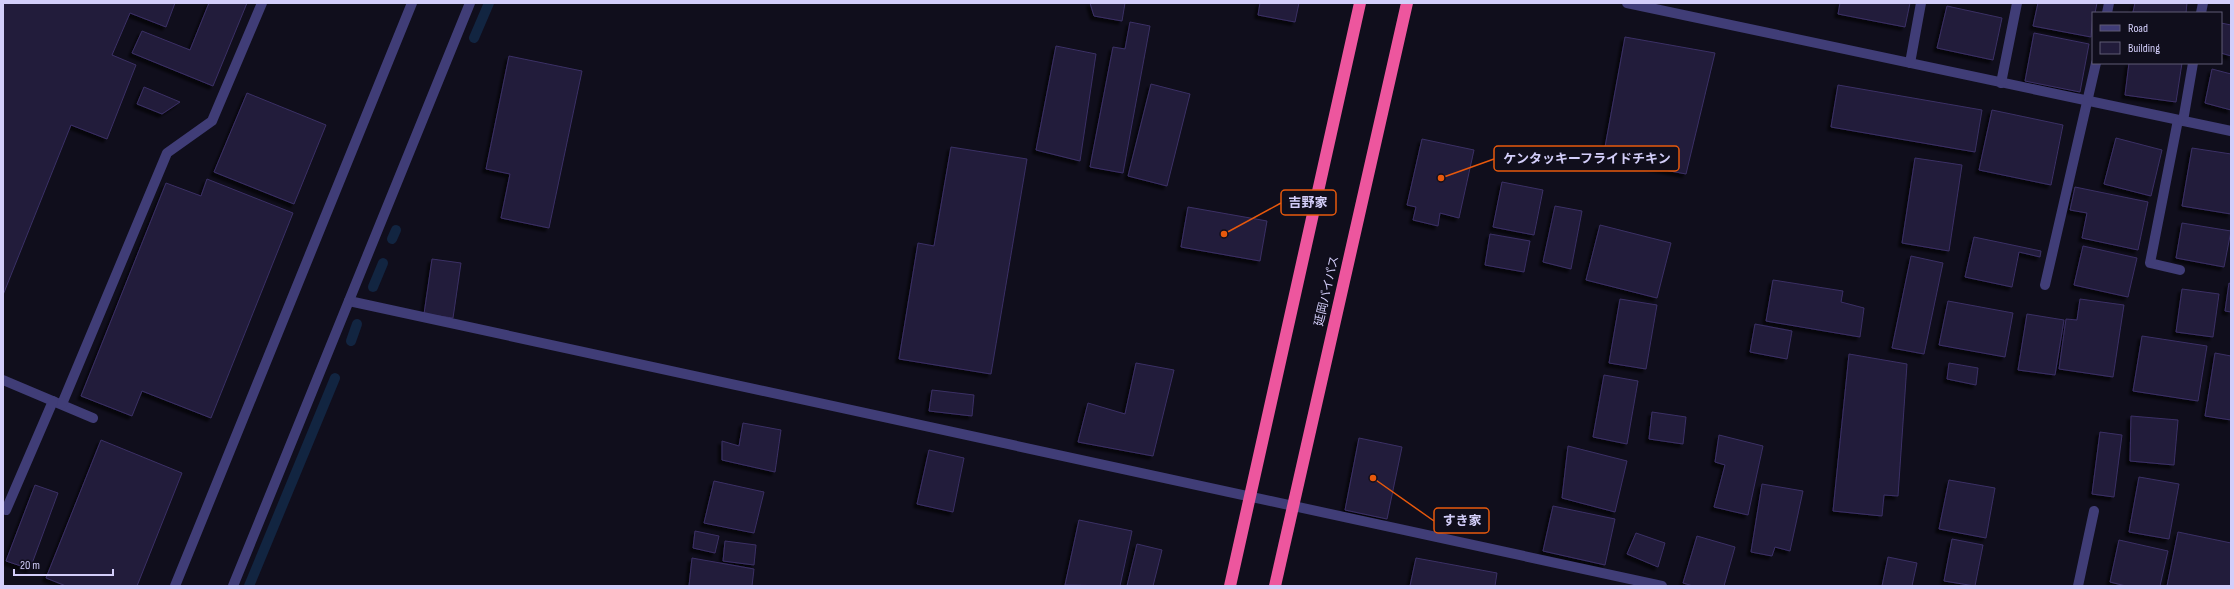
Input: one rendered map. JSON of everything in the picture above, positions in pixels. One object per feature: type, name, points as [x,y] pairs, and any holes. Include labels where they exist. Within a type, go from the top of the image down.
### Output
[{"type":"highway","points":[[1230,586],[1360,3]]},
{"type":"highway","name":"延岡バイパス","points":[[1274,586],[1407,3]]},
{"type":"street","points":[[3,509],[6,510],[58,403],[167,153],[212,121],[262,3]]},
{"type":"street","points":[[175,586],[412,3]]},
{"type":"street","points":[[233,586],[470,3]]},
{"type":"street","points":[[1627,3],[2231,132]]},
{"type":"street","points":[[1910,63],[1921,3]]},
{"type":"street","points":[[2001,83],[2017,3]]},
{"type":"street","points":[[2044,285],[2096,64]]},
{"type":"street","points":[[2180,270],[2150,263],[2193,64]]},
{"type":"street","points":[[349,301],[1662,586]]},
{"type":"street","points":[[3,380],[93,418]]},
{"type":"street","points":[[2078,586],[2094,511]]},
{"type":"building","points":[[3,3],[175,3],[166,27],[130,13],[112,55],[136,65],[107,139],[71,125],[3,295]]},
{"type":"building","points":[[209,3],[247,3],[213,86],[132,53],[142,31],[190,50]]},
{"type":"building","points":[[1090,3],[1125,3],[1122,21],[1094,16]]},
{"type":"building","points":[[1260,3],[1299,3],[1295,22],[1258,15]]},
{"type":"building","points":[[1840,3],[1910,3],[1905,27],[1838,14]]},
{"type":"building","points":[[2038,3],[2097,3],[2095,12],[2092,12],[2091,37],[2033,26]]},
{"type":"building","points":[[2135,3],[2187,3],[2186,12],[2133,12]]},
{"type":"building","points":[[1947,6],[2002,18],[1993,60],[1937,48]]},
{"type":"building","points":[[1130,22],[1150,26],[1123,173],[1090,167],[1113,47],[1125,49]]},
{"type":"building","points":[[2222,23],[2231,25],[2231,56],[2222,53]]},
{"type":"building","points":[[2034,33],[2089,44],[2080,92],[2025,81]]},
{"type":"building","points":[[1625,37],[1715,53],[1686,174],[1603,158]]},
{"type":"building","points":[[1056,46],[1096,54],[1080,161],[1036,150]]},
{"type":"building","points":[[509,56],[582,71],[549,228],[501,218],[510,174],[486,169]]},
{"type":"building","points":[[2129,64],[2182,64],[2176,102],[2125,95]]},
{"type":"building","points":[[2212,69],[2231,74],[2231,110],[2205,103]]},
{"type":"building","points":[[1151,84],[1190,94],[1167,186],[1128,176]]},
{"type":"building","points":[[1838,85],[1982,110],[1975,152],[1831,127]]},
{"type":"building","points":[[144,87],[180,102],[162,114],[137,104]]},
{"type":"building","points":[[247,93],[326,125],[294,204],[214,172]]},
{"type":"building","points":[[1992,110],[2063,125],[2051,185],[1979,170]]},
{"type":"building","points":[[2116,138],[2162,150],[2151,196],[2104,184]]},
{"type":"building","points":[[1422,139],[1474,150],[1459,218],[1440,213],[1438,226],[1413,220],[1416,207],[1407,205]]},
{"type":"building","points":[[951,147],[1027,159],[991,374],[899,359],[918,243],[934,246]]},
{"type":"building","points":[[2192,148],[2231,154],[2231,214],[2182,206]]},
{"type":"building","points":[[1915,158],[1962,165],[1949,251],[1902,243]]},
{"type":"building","points":[[207,179],[293,213],[211,418],[142,391],[132,416],[81,396],[166,183],[201,196]]},
{"type":"building","points":[[1502,182],[1543,190],[1534,235],[1493,227]]},
{"type":"building","points":[[2075,187],[2148,202],[2138,250],[2082,238],[2087,213],[2070,210]]},
{"type":"building","points":[[1555,206],[1582,211],[1571,269],[1543,262]]},
{"type":"building","points":[[1188,207],[1267,221],[1260,261],[1181,247]]},
{"type":"building","points":[[2182,223],[2231,231],[2224,267],[2176,258]]},
{"type":"building","points":[[1600,225],[1671,243],[1657,298],[1586,280]]},
{"type":"building","points":[[1490,234],[1530,241],[1524,272],[1485,265]]},
{"type":"building","points":[[1974,237],[2041,251],[2040,257],[2019,252],[2012,287],[1965,277]]},
{"type":"building","points":[[2083,246],[2137,258],[2128,297],[2074,285]]},
{"type":"building","points":[[1911,256],[1943,263],[1924,354],[1892,348]]},
{"type":"building","points":[[432,259],[461,263],[453,318],[424,314]]},
{"type":"building","points":[[1773,280],[1843,291],[1841,302],[1864,308],[1860,337],[1766,321]]},
{"type":"building","points":[[2229,283],[2231,284],[2231,312],[2225,311]]},
{"type":"building","points":[[2182,289],[2219,294],[2213,337],[2176,332]]},
{"type":"building","points":[[1620,299],[1657,305],[1646,369],[1609,363]]},
{"type":"building","points":[[2080,299],[2124,305],[2113,377],[2059,369],[2066,319],[2077,320]]},
{"type":"building","points":[[1948,301],[2013,313],[2005,357],[1939,345]]},
{"type":"building","points":[[2027,314],[2064,320],[2055,375],[2018,370]]},
{"type":"building","points":[[1755,324],[1792,331],[1787,359],[1750,352]]},
{"type":"building","points":[[2142,336],[2207,346],[2198,401],[2133,391]]},
{"type":"building","points":[[2215,353],[2231,356],[2231,420],[2205,416]]},
{"type":"building","points":[[1849,354],[1907,364],[1898,496],[1884,495],[1882,516],[1833,511]]},
{"type":"building","points":[[1136,363],[1174,370],[1153,456],[1078,442],[1088,403],[1125,414]]},
{"type":"building","points":[[1949,363],[1978,368],[1976,385],[1947,379]]},
{"type":"building","points":[[1604,375],[1638,381],[1627,444],[1593,437]]},
{"type":"building","points":[[932,390],[974,395],[972,416],[929,411]]},
{"type":"building","points":[[1652,412],[1686,417],[1683,444],[1649,439]]},
{"type":"building","points":[[2131,416],[2178,420],[2174,465],[2130,461]]},
{"type":"building","points":[[743,423],[781,430],[775,472],[722,460],[722,441],[739,446]]},
{"type":"building","points":[[2100,432],[2122,435],[2114,497],[2092,494]]},
{"type":"building","points":[[1719,435],[1763,446],[1748,515],[1714,507],[1725,465],[1715,462]]},
{"type":"building","points":[[1359,438],[1402,447],[1387,519],[1345,510]]},
{"type":"building","points":[[101,440],[182,473],[137,586],[66,586],[46,578]]},
{"type":"building","points":[[1568,446],[1627,461],[1615,512],[1562,498]]},
{"type":"building","points":[[929,450],[964,458],[953,512],[917,504]]},
{"type":"building","points":[[2139,477],[2179,484],[2169,539],[2129,532]]},
{"type":"building","points":[[1949,480],[1995,488],[1986,538],[1939,529]]},
{"type":"building","points":[[714,481],[764,492],[754,533],[704,523]]},
{"type":"building","points":[[1762,484],[1803,491],[1790,551],[1775,547],[1772,556],[1751,552]]},
{"type":"building","points":[[35,485],[58,493],[30,569],[6,561]]},
{"type":"building","points":[[1553,506],[1615,519],[1605,565],[1543,551]]},
{"type":"building","points":[[1079,520],[1132,531],[1120,586],[1065,585]]},
{"type":"building","points":[[695,531],[719,536],[715,553],[693,548]]},
{"type":"building","points":[[2178,532],[2231,543],[2231,586],[2167,586]]},
{"type":"building","points":[[1636,533],[1665,543],[1658,567],[1627,554]]},
{"type":"building","points":[[1697,536],[1735,547],[1724,586],[1693,586],[1683,583]]},
{"type":"building","points":[[1952,539],[1983,545],[1975,586],[1944,581]]},
{"type":"building","points":[[2119,540],[2168,551],[2160,586],[2126,586],[2110,582]]},
{"type":"building","points":[[725,541],[756,545],[754,565],[723,561]]},
{"type":"building","points":[[1137,544],[1162,550],[1153,586],[1127,586]]},
{"type":"building","points":[[1888,557],[1917,563],[1912,586],[1882,586]]},
{"type":"building","points":[[692,558],[754,569],[752,586],[689,586]]},
{"type":"building","points":[[1416,558],[1497,573],[1495,586],[1410,586]]},
{"type":"waterway","points":[[474,38],[489,3]]},
{"type":"waterway","points":[[392,239],[396,230]]},
{"type":"waterway","points":[[373,287],[383,263]]},
{"type":"waterway","points":[[351,341],[357,324]]},
{"type":"waterway","points":[[249,586],[335,378]]},
{"type":"place","name":"ケンタッキーフライドチキン","points":[[1441,178]]},
{"type":"place","name":"吉野家","points":[[1224,234]]},
{"type":"place","name":"すき家","points":[[1373,478]]}]
